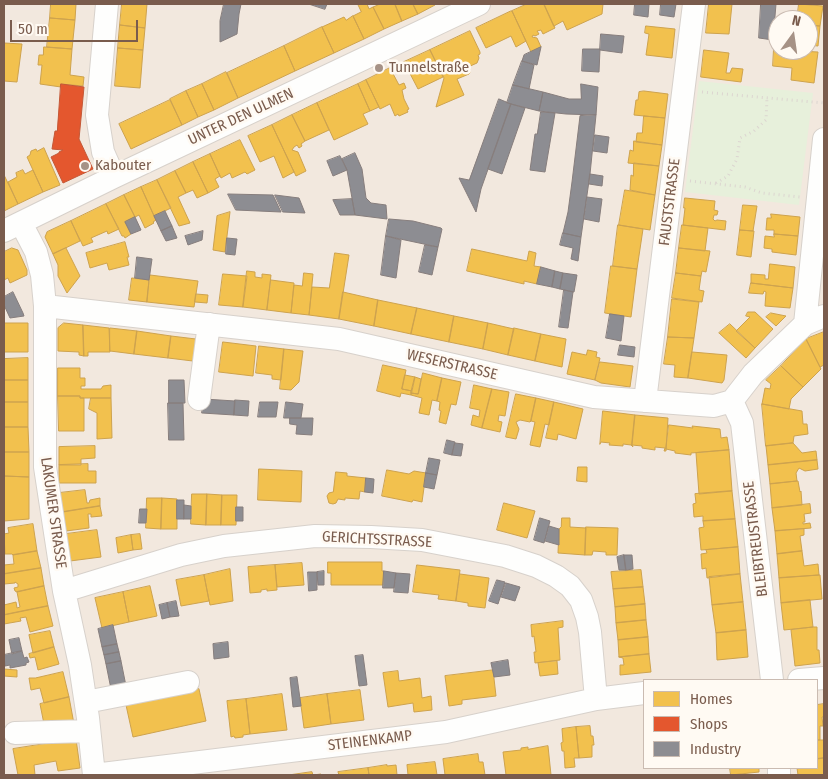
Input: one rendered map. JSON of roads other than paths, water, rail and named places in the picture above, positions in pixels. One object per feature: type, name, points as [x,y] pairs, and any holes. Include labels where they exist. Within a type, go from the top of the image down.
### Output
[{"type":"street","points":[[107,4],[97,115],[103,152],[114,177]]},
{"type":"street","name":"FAUSTSTRASSE","points":[[645,401],[694,4]]},
{"type":"street","name":"UNTER DEN ULMEN","points":[[12,227],[466,7]]},
{"type":"street","points":[[732,401],[753,374],[815,320],[818,199],[824,139]]},
{"type":"street","name":"LAKUMER STRASSE","points":[[12,227],[36,252],[42,275],[45,306],[45,467],[64,591],[86,702],[94,775]]},
{"type":"street","name":"WESERSTRASSE","points":[[45,306],[339,339],[594,397],[714,406],[732,401]]},
{"type":"street","points":[[199,399],[209,324]]},
{"type":"street","name":"BLEIBTREUSTRASSE","points":[[732,401],[742,423],[772,679]]},
{"type":"street","name":"GERICHTSSTRASSE","points":[[64,591],[181,555],[224,546],[315,536],[422,540],[505,556],[536,566],[556,576],[570,586],[581,600],[588,617],[596,699]]},
{"type":"street","points":[[812,679],[824,678]]},
{"type":"street","points":[[86,702],[188,682]]},
{"type":"street","name":"STEINENKAMP","points":[[94,775],[446,732],[596,699],[643,693]]},
{"type":"street","points":[[14,734],[89,731]]},
{"type":"place","name":"Tunnelstraße","points":[[379,68]]},
{"type":"place","name":"Kabouter","points":[[85,166]]}]
